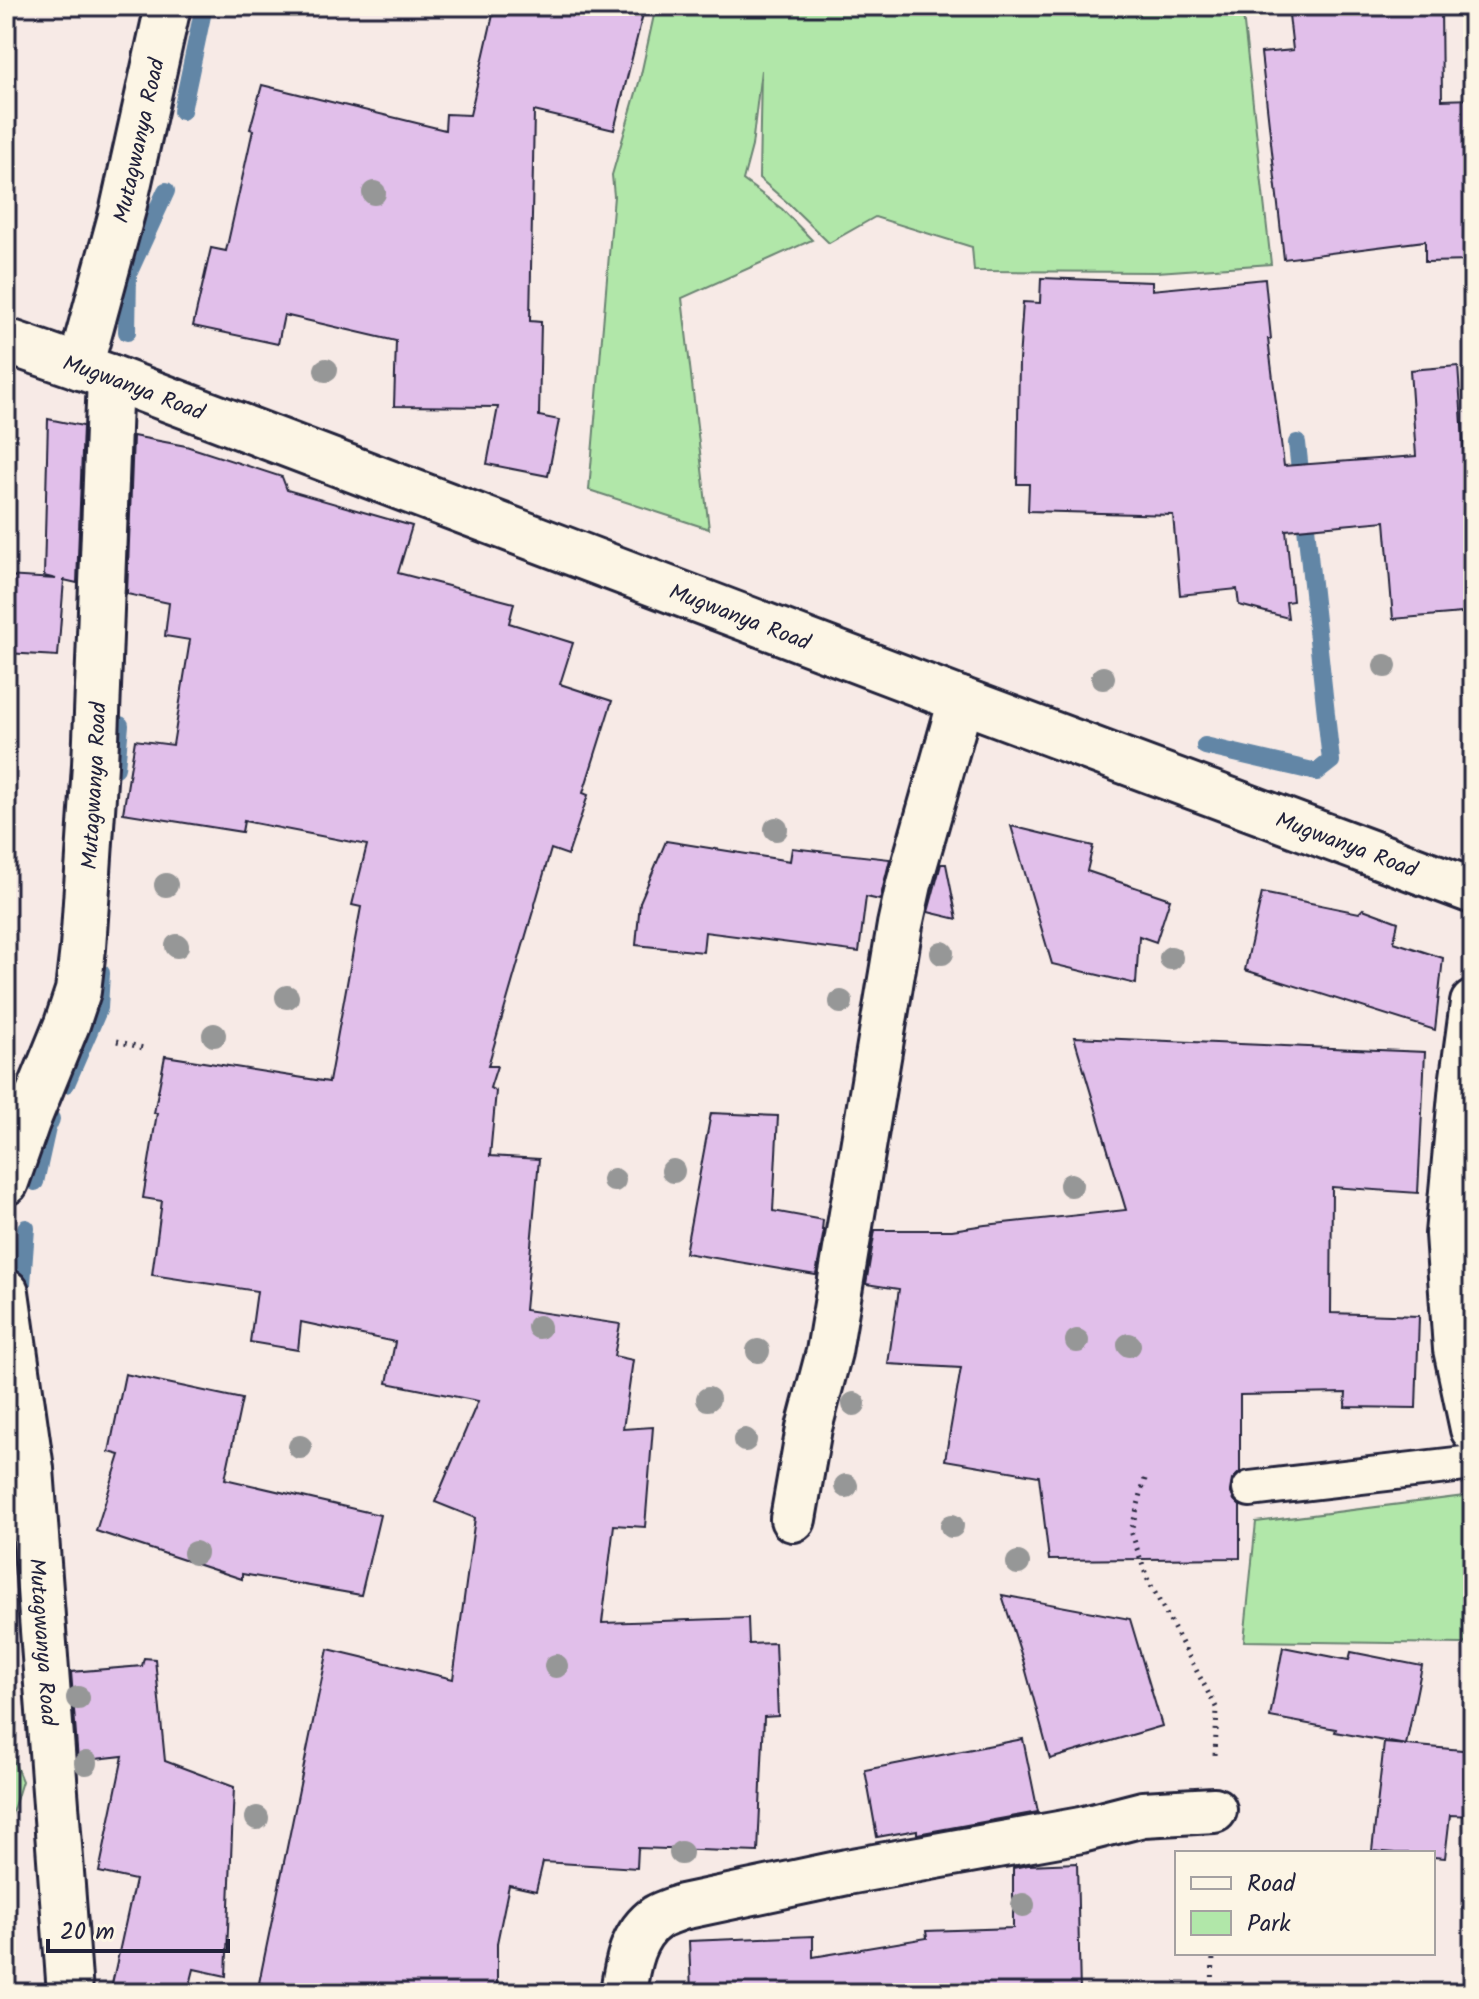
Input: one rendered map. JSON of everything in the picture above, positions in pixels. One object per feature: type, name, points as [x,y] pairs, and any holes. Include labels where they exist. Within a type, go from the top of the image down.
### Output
[{"type":"street","name":"Mutagwanya Road","points":[[6,1182],[78,991],[95,765],[95,372],[123,209],[168,6]]},
{"type":"street","name":"Mugwanya Road","points":[[6,341],[1473,891]]},
{"type":"street","points":[[793,1519],[809,1428],[829,1352],[900,925],[961,700]]},
{"type":"street","points":[[1473,1003],[1448,1234],[1456,1349],[1473,1429]]},
{"type":"street","name":"Mutagwanya Road","points":[[6,1292],[31,1469],[70,1993]]},
{"type":"street","points":[[623,1993],[627,1964],[641,1932],[658,1917],[682,1907],[847,1872],[1081,1830],[1143,1814],[1214,1810]]},
{"type":"lane","points":[[1250,1489],[1473,1463]]},
{"type":"path","points":[[1145,1479],[1131,1531],[1147,1578],[1217,1709],[1214,1810]]},
{"type":"path","points":[[1212,1993],[1213,1955]]},
{"type":"green space","points":[[656,6],[1242,6],[1271,264],[1157,272],[974,271],[972,247],[875,217],[829,243],[759,178],[761,70],[752,146],[743,180],[782,209],[812,240],[682,298],[709,529],[589,490],[614,196],[612,175],[640,79]]},
{"type":"green space","points":[[1473,1495],[1473,1640],[1463,1644],[1244,1641],[1256,1522]]},
{"type":"green space","points":[[6,1742],[22,1781],[6,1833]]},
{"type":"building","points":[[495,6],[645,6],[614,130],[534,111],[530,321],[541,322],[539,416],[559,420],[548,476],[487,464],[498,407],[394,406],[396,341],[284,315],[278,344],[193,326],[211,248],[226,251],[253,130],[250,129],[262,85],[445,130],[446,114],[470,115]]},
{"type":"building","points":[[1288,6],[1441,6],[1442,100],[1473,99],[1473,261],[1425,262],[1425,241],[1284,259],[1261,53],[1293,50]]},
{"type":"building","points":[[1041,278],[1152,282],[1152,290],[1265,279],[1271,339],[1268,339],[1284,466],[1416,456],[1410,370],[1458,366],[1464,452],[1473,451],[1473,612],[1393,619],[1385,521],[1286,530],[1293,601],[1286,602],[1288,618],[1239,605],[1237,589],[1180,595],[1173,515],[1028,511],[1029,484],[1017,484],[1019,361],[1023,302],[1040,303]]},
{"type":"building","points":[[48,419],[83,426],[77,583],[64,580],[58,656],[6,653],[6,576],[56,579],[44,576]]},
{"type":"building","points":[[133,436],[186,446],[282,477],[287,490],[412,526],[398,573],[514,603],[509,623],[573,643],[560,684],[612,701],[583,793],[588,795],[568,855],[551,849],[488,1066],[497,1066],[490,1088],[496,1091],[490,1156],[539,1159],[525,1310],[620,1324],[614,1356],[633,1360],[623,1429],[653,1427],[645,1527],[614,1525],[602,1623],[748,1618],[749,1644],[775,1643],[778,1716],[764,1717],[758,1852],[638,1848],[637,1868],[543,1862],[536,1891],[509,1885],[497,1943],[497,1993],[309,1993],[259,1983],[328,1649],[453,1679],[475,1518],[435,1502],[478,1401],[387,1383],[395,1342],[301,1322],[298,1350],[250,1342],[257,1291],[152,1275],[162,1201],[143,1198],[165,1056],[329,1082],[361,907],[352,905],[367,845],[244,821],[242,832],[123,813],[135,740],[173,745],[190,640],[165,636],[169,603],[127,594]]},
{"type":"building","points":[[1011,826],[1093,846],[1087,871],[1170,899],[1156,942],[1139,936],[1136,984],[1052,964]]},
{"type":"building","points":[[666,841],[790,861],[792,848],[890,859],[880,900],[866,897],[859,952],[705,932],[703,952],[636,945],[640,902]]},
{"type":"building","points":[[941,864],[946,864],[957,919],[928,912]]},
{"type":"building","points":[[1262,893],[1359,913],[1363,909],[1398,922],[1394,942],[1443,958],[1435,1030],[1245,970]]},
{"type":"building","points":[[1074,1037],[1425,1052],[1418,1193],[1332,1187],[1331,1313],[1419,1316],[1416,1408],[1345,1407],[1346,1393],[1240,1395],[1240,1472],[1232,1480],[1230,1491],[1240,1506],[1240,1558],[1049,1560],[1039,1476],[945,1460],[961,1368],[888,1364],[899,1289],[866,1284],[875,1230],[952,1230],[1126,1210]]},
{"type":"building","points":[[711,1113],[778,1116],[773,1211],[823,1220],[816,1275],[685,1253]]},
{"type":"building","points":[[125,1374],[242,1399],[225,1479],[380,1515],[361,1595],[242,1574],[242,1579],[96,1531],[120,1455],[109,1452]]},
{"type":"building","points":[[1002,1595],[1130,1619],[1162,1726],[1050,1759]]},
{"type":"building","points":[[1283,1647],[1349,1660],[1351,1652],[1422,1666],[1406,1745],[1270,1717]]},
{"type":"building","points":[[144,1658],[155,1659],[165,1761],[234,1787],[226,1976],[194,1969],[188,1993],[110,1993],[135,1880],[99,1872],[123,1756],[78,1761],[71,1672],[142,1666]]},
{"type":"building","points":[[1023,1739],[1038,1812],[917,1834],[917,1830],[877,1837],[865,1770]]},
{"type":"building","points":[[1384,1743],[1473,1751],[1473,1816],[1450,1815],[1445,1858],[1435,1857],[1435,1851],[1372,1851]]},
{"type":"building","points":[[1077,1863],[1080,1993],[730,1993],[730,1989],[691,1992],[689,1941],[813,1936],[813,1957],[927,1938],[926,1931],[1013,1928],[1013,1868]]},
{"type":"waterway","points":[[182,111],[204,6]]},
{"type":"waterway","points":[[127,332],[128,274],[166,191]]},
{"type":"waterway","points":[[1205,746],[1317,772],[1331,761],[1297,443]]},
{"type":"waterway","points":[[116,768],[120,725]]},
{"type":"waterway","points":[[66,1084],[99,1008],[101,973]]},
{"type":"waterway","points":[[35,1182],[51,1119]]},
{"type":"waterway","points":[[22,1284],[26,1228]]}]
